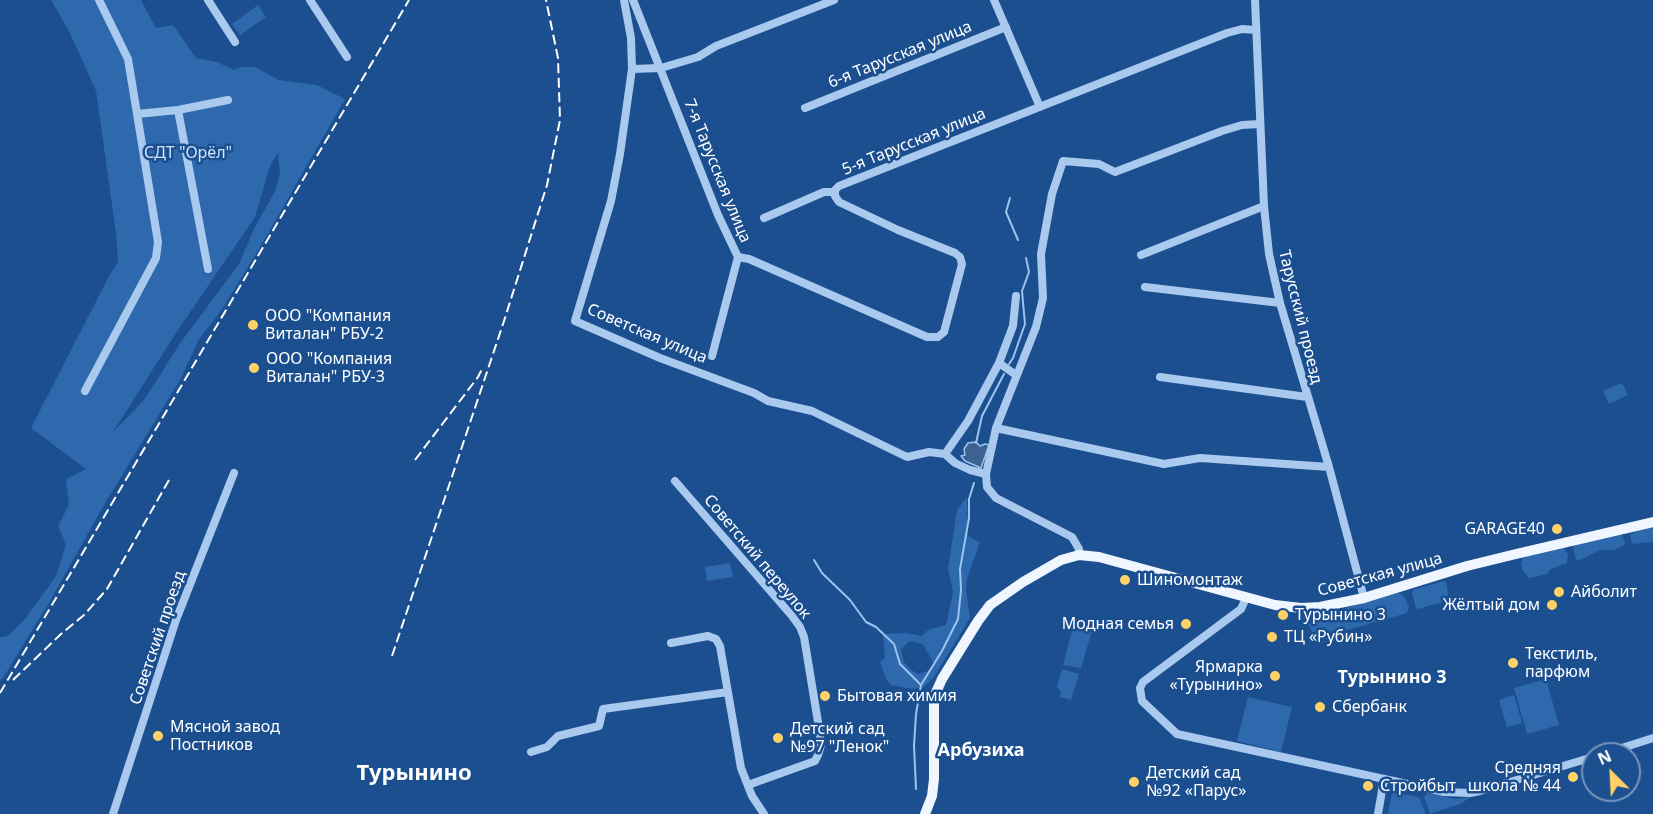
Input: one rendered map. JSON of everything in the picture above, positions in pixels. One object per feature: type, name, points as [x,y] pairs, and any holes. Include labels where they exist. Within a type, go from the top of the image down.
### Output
[{"type":"main road","name":"Советская улица","points":[[926,814],[932,796],[934,778],[934,697],[978,621],[997,600],[1061,560],[1079,555],[1099,557],[1280,606],[1320,607],[1364,598],[1467,566],[1653,522]]},
{"type":"street","points":[[85,391],[156,258],[158,242],[128,59],[99,0]]},
{"type":"street","points":[[208,0],[235,42]]},
{"type":"street","points":[[310,0],[346,57]]},
{"type":"street","name":"Советская улица","points":[[624,0],[631,38],[632,69],[611,201],[575,321],[660,358],[754,393],[768,401],[812,411],[907,457],[929,452],[945,454]]},
{"type":"street","name":"7-я Тарусская улица","points":[[633,0],[718,215],[738,257],[712,356]]},
{"type":"street","points":[[632,69],[661,68],[698,57],[716,46],[834,0]]},
{"type":"street","points":[[994,0],[1040,107]]},
{"type":"street","name":"Тарусский проезд","points":[[1255,0],[1264,206],[1269,254],[1280,303],[1329,467],[1364,598]]},
{"type":"street","name":"6-я Тарусская улица","points":[[805,108],[1006,27]]},
{"type":"street","name":"5-я Тарусская улица","points":[[738,257],[749,259],[927,337],[938,338],[945,332],[962,264],[960,257],[839,202],[835,192],[839,186],[1227,33],[1242,29],[1256,30]]},
{"type":"street","points":[[137,114],[178,110],[228,100]]},
{"type":"street","points":[[178,110],[207,269]]},
{"type":"street","points":[[1079,555],[1079,549],[1072,537],[996,498],[987,487],[986,474],[996,428],[1036,327],[1043,298],[1041,254],[1052,194],[1063,161],[1099,164],[1115,172],[1222,131],[1260,123]]},
{"type":"street","points":[[764,218],[824,192],[835,192]]},
{"type":"street","points":[[1141,255],[1264,206]]},
{"type":"street","points":[[1145,287],[1280,303]]},
{"type":"street","points":[[986,474],[970,470],[945,454],[968,421],[999,363],[1013,326],[1016,296]]},
{"type":"street","points":[[999,363],[1016,375]]},
{"type":"street","points":[[1160,377],[1307,397]]},
{"type":"street","points":[[996,428],[1164,464],[1200,458],[1329,467]]},
{"type":"street","name":"Советский проезд","points":[[113,814],[176,620],[234,472]]},
{"type":"street","name":"Советский переулок","points":[[675,481],[792,616],[804,637],[821,745],[818,755],[815,761],[748,785]]},
{"type":"street","points":[[1246,598],[1241,609],[1143,682],[1140,688],[1142,701],[1177,734],[1444,792],[1470,793],[1506,785],[1581,761]]},
{"type":"street","points":[[672,643],[708,636],[716,639],[720,646],[741,768],[764,814]]},
{"type":"street","points":[[531,752],[547,747],[558,736],[598,726],[603,709],[728,692]]},
{"type":"street","points":[[1378,814],[1384,779]]},
{"type":"green space","name":"СДТ \"Орёл\"","points":[[51,0],[141,0],[156,28],[173,25],[196,58],[217,62],[234,70],[241,67],[255,67],[279,80],[317,85],[345,99],[262,244],[221,311],[199,339],[180,380],[104,505],[50,601],[0,680],[0,637],[8,636],[25,619],[56,576],[66,545],[58,526],[69,505],[66,479],[86,469],[31,428],[118,262],[96,91],[69,31]],"holes":[[[278,152],[280,174],[275,191],[254,229],[239,264],[181,342],[144,400],[113,432],[176,333],[255,217],[270,166]]]},
{"type":"green space","points":[[258,5],[266,17],[240,35],[232,24]]},
{"type":"green space","points":[[1622,383],[1628,395],[1609,404],[1603,391]]},
{"type":"green space","points":[[967,497],[968,536],[980,542],[967,579],[966,591],[970,618],[934,677],[924,687],[913,689],[891,685],[886,679],[880,662],[885,658],[883,634],[905,633],[922,636],[928,630],[946,625],[953,592],[948,568],[957,510]],"holes":[[[910,641],[923,644],[934,664],[928,671],[918,674],[904,662],[901,649]]]},
{"type":"green space","points":[[1653,527],[1653,542],[1632,544],[1630,535],[1636,531]]},
{"type":"green space","points":[[1622,534],[1624,545],[1614,550],[1600,550],[1576,560],[1574,545]]},
{"type":"green space","points":[[1564,548],[1568,555],[1567,563],[1551,569],[1547,574],[1529,578],[1523,571],[1521,564],[1523,557]]},
{"type":"green space","points":[[730,563],[733,577],[707,581],[705,567]]},
{"type":"green space","points":[[1446,582],[1449,600],[1416,608],[1413,590]]},
{"type":"green space","points":[[1398,593],[1404,596],[1409,607],[1407,613],[1323,637],[1313,633],[1306,620],[1307,615],[1328,613]]},
{"type":"green space","points":[[1073,627],[1092,631],[1081,668],[1063,665]]},
{"type":"green space","points":[[1062,669],[1079,674],[1071,700],[1060,697],[1061,692],[1057,686]]},
{"type":"green space","points":[[1546,679],[1559,725],[1527,734],[1514,688]]},
{"type":"green space","points":[[1514,695],[1522,723],[1507,727],[1499,700]]},
{"type":"green space","points":[[1248,697],[1292,707],[1281,752],[1237,741]]},
{"type":"green space","points":[[1392,792],[1419,797],[1426,814],[1388,814]]},
{"type":"green space","points":[[1427,793],[1456,799],[1471,797],[1460,804],[1430,814],[1424,797]]},
{"type":"shaded area","points":[[976,442],[980,446],[989,445],[981,468],[965,461],[961,456],[965,455],[964,449],[968,443]]},
{"type":"waterway","points":[[1010,198],[1006,212],[1018,240]]},
{"type":"waterway","points":[[1009,364],[1025,324],[1022,291],[1029,272],[1026,258]]},
{"type":"waterway","points":[[976,443],[982,416],[1004,374]]},
{"type":"waterway","points":[[916,789],[914,746],[921,685],[958,619],[961,590],[960,569],[969,518],[969,499],[974,483]]},
{"type":"waterway","points":[[814,560],[822,573],[850,600],[866,622],[876,627],[894,644],[900,664],[921,685]]},
{"type":"railway","points":[[0,693],[409,0]]},
{"type":"railway","points":[[392,656],[547,185],[560,120],[558,58],[546,0]]},
{"type":"railway","points":[[415,460],[478,377],[483,367]]},
{"type":"railway","points":[[13,680],[84,615],[107,589],[169,480]]},
{"type":"place","name":"ООО \"Компания Виталан\" РБУ-2","points":[[253,325]]},
{"type":"place","name":"ООО \"Компания Виталан\" РБУ-3","points":[[254,368]]},
{"type":"place","name":"GARAGE40","points":[[1557,529]]},
{"type":"place","name":"Шиномонтаж","points":[[1125,580]]},
{"type":"place","name":"Айболит","points":[[1559,592]]},
{"type":"place","name":"Жёлтый дом","points":[[1552,605]]},
{"type":"place","name":"Турынино 3","points":[[1283,615]]},
{"type":"place","name":"Модная семья","points":[[1186,624]]},
{"type":"place","name":"ТЦ «Рубин»","points":[[1272,637]]},
{"type":"place","name":"Текстиль, парфюм","points":[[1513,663]]},
{"type":"place","name":"Ярмарка «Турынино»","points":[[1275,676]]},
{"type":"place","name":"Бытовая химия","points":[[825,696]]},
{"type":"place","name":"Сбербанк","points":[[1320,707]]},
{"type":"place","name":"Мясной завод Постников","points":[[158,736]]},
{"type":"place","name":"Детский сад №97 \"Ленок\"","points":[[778,738]]},
{"type":"place","name":"Средняя школа № 44","points":[[1573,777]]},
{"type":"place","name":"Детский сад №92 «Парус»","points":[[1134,782]]},
{"type":"place","name":"Стройбыт","points":[[1368,786]]},
{"type":"district","name":"Турынино 3","points":[[1392,678]]},
{"type":"district","name":"Арбузиха","points":[[981,751]]},
{"type":"district","name":"Турынино","points":[[414,774]]}]
